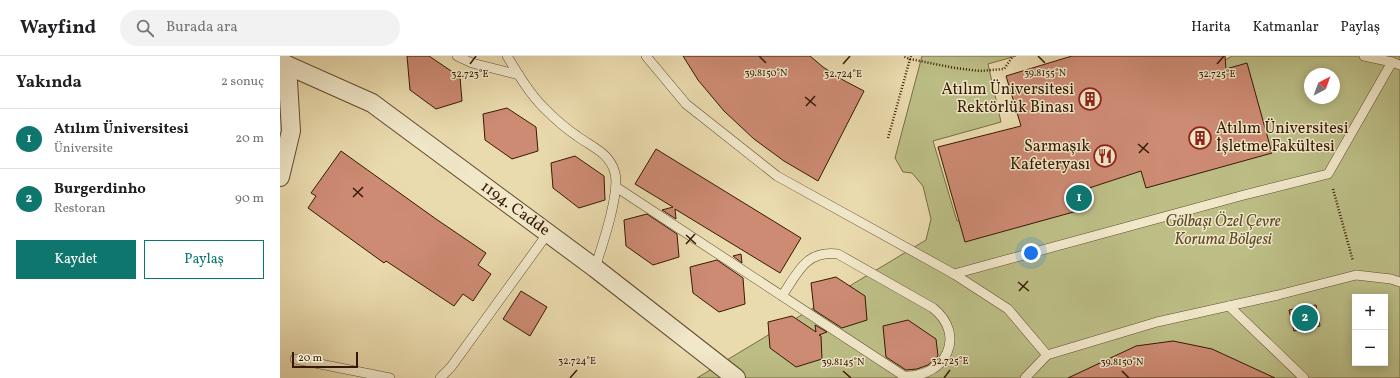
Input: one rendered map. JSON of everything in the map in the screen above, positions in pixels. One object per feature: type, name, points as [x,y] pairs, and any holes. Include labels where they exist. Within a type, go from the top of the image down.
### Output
[{"type":"street","points":[[280,177],[292,131],[286,61]]},
{"type":"street","name":"1194. Cadde","points":[[286,61],[372,103],[548,232],[736,378]]},
{"type":"lane","points":[[457,56],[472,63],[519,75]]},
{"type":"lane","points":[[507,56],[526,88],[539,102],[576,136],[600,150],[607,157],[615,172],[616,187],[606,231],[595,268]]},
{"type":"lane","points":[[646,56],[686,104],[777,176],[954,274],[1008,309],[1047,354]]},
{"type":"lane","points":[[954,274],[1244,195],[1328,174],[1394,61],[1364,56]]},
{"type":"lane","points":[[616,187],[782,296],[904,376],[924,374],[933,370],[946,357],[950,348],[948,328],[940,313],[838,254],[822,254],[808,260],[802,266],[782,296]]},
{"type":"lane","points":[[440,378],[451,368],[548,232]]},
{"type":"lane","points":[[1025,378],[1047,354],[1157,322],[1356,275],[1390,279],[1400,282]]},
{"type":"lane","points":[[1229,306],[1304,378]]},
{"type":"lane","points":[[295,359],[390,378]]},
{"type":"path","points":[[903,56],[954,68],[980,71],[1004,69],[1013,56]]},
{"type":"path","points":[[888,138],[910,58]]},
{"type":"path","points":[[1338,203],[1352,251]]},
{"type":"green space","name":"Gölbaşı Özel Çevre Koruma Bölgesi","points":[[922,56],[1016,56],[988,64],[1001,122],[933,141],[957,221],[1232,56],[1400,56],[1400,378],[697,378],[926,240],[931,219],[923,186],[912,173],[903,172],[895,158]]},
{"type":"building","points":[[407,56],[429,56],[460,77],[462,101],[436,109],[410,90]]},
{"type":"building","points":[[683,56],[810,56],[823,67],[843,80],[864,91],[818,181],[784,161],[754,139],[724,111],[698,80]]},
{"type":"building","points":[[1072,56],[1225,56],[1226,69],[1247,63],[1272,153],[1146,188],[1141,171],[1083,190],[1088,208],[965,242],[938,147],[1021,126],[1006,76]]},
{"type":"building","points":[[507,108],[536,127],[538,151],[512,159],[485,140],[483,114]]},
{"type":"building","points":[[656,149],[801,238],[780,273],[675,209],[676,219],[662,210],[673,207],[635,184]]},
{"type":"building","points":[[341,151],[486,253],[478,265],[491,274],[473,301],[463,294],[454,306],[386,261],[384,263],[308,208],[316,196],[311,193]]},
{"type":"building","points":[[575,156],[604,176],[605,200],[579,208],[553,188],[551,163]]},
{"type":"building","points":[[647,214],[677,234],[679,257],[653,265],[626,246],[624,220]]},
{"type":"building","points":[[741,254],[742,263],[733,256]]},
{"type":"building","points":[[717,260],[743,278],[745,304],[719,312],[693,293],[690,267]]},
{"type":"building","points":[[836,277],[865,296],[867,320],[842,328],[814,310],[811,283]]},
{"type":"building","points":[[521,291],[547,307],[530,336],[503,319]]},
{"type":"building","points":[[1316,305],[1320,326],[1294,331],[1289,310]]},
{"type":"building","points":[[792,316],[816,332],[815,325],[827,332],[819,335],[821,336],[822,359],[796,367],[770,348],[768,322]]},
{"type":"building","points":[[908,320],[936,339],[938,356],[928,365],[917,369],[906,370],[886,357],[883,326]]},
{"type":"building","points":[[1173,341],[1212,349],[1275,378],[1068,378],[1136,346]]},
{"type":"place","name":"Atılım Üniversitesi Rektörlük Binası","points":[[1090,99]]},
{"type":"place","name":"Atılım Üniversitesi İşletme Fakültesi","points":[[1200,138]]},
{"type":"place","name":"Sarmaşık Kafeteryası","points":[[1105,156]]},
{"type":"place","name":"Atılım Üniversitesi","points":[[1079,198]]},
{"type":"place","name":"Burgerdinho","points":[[1305,318]]}]
